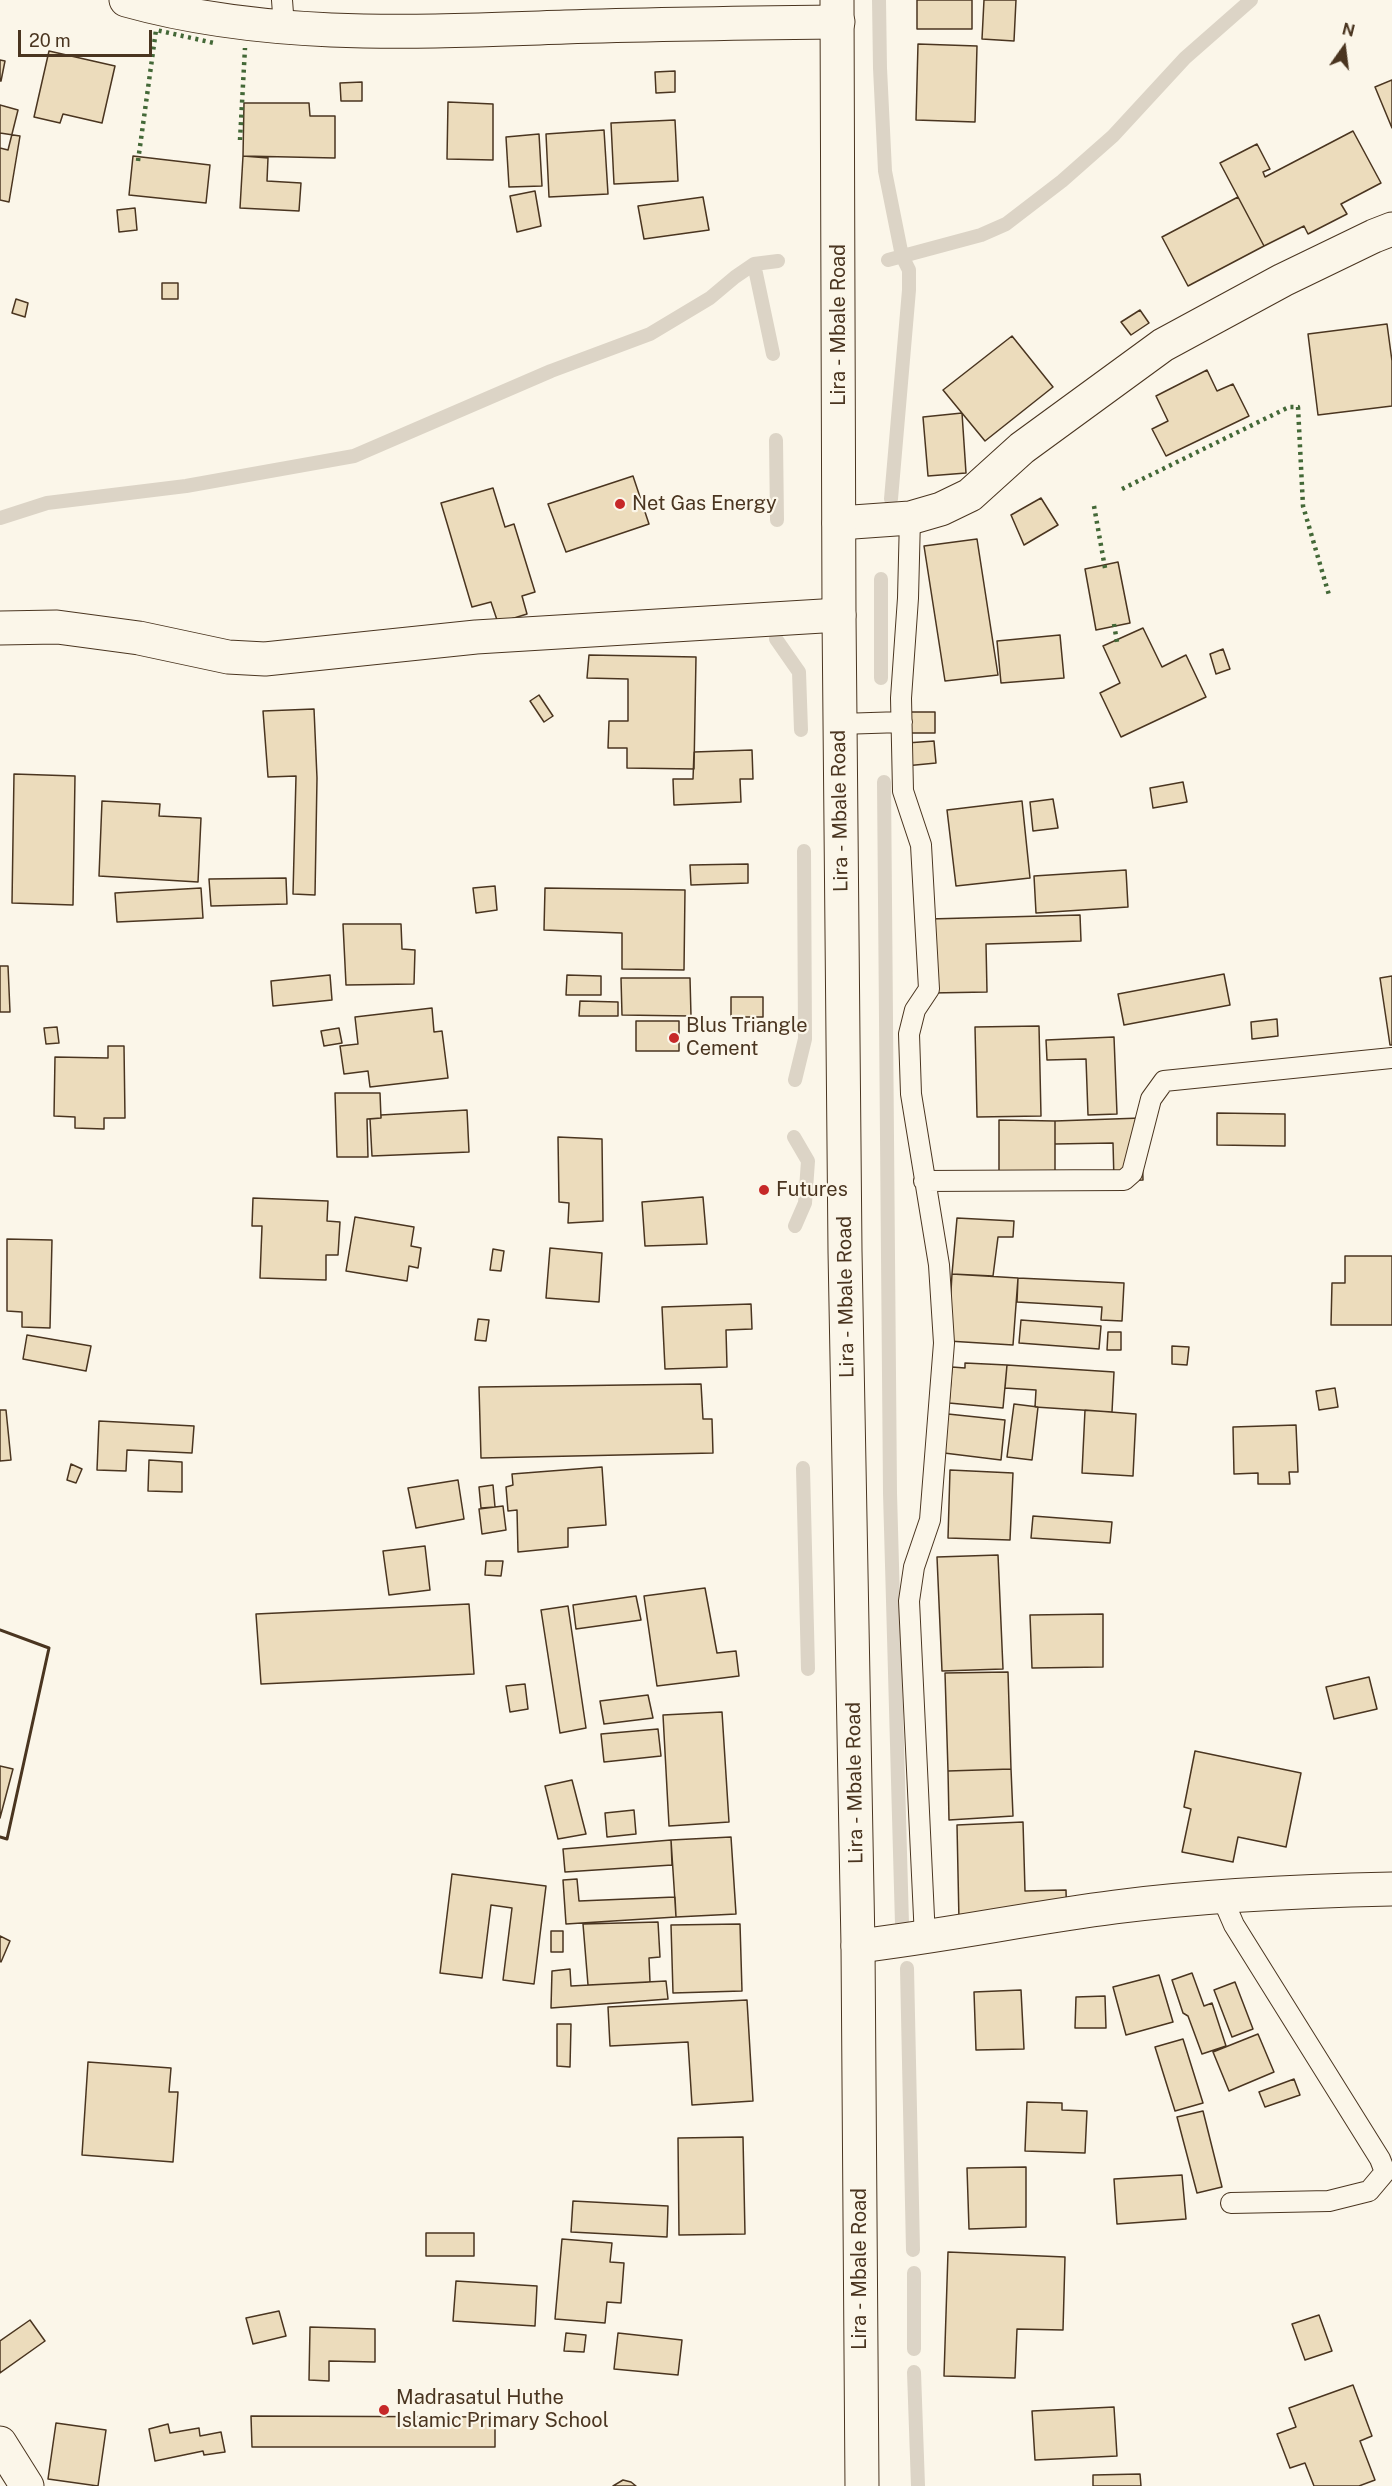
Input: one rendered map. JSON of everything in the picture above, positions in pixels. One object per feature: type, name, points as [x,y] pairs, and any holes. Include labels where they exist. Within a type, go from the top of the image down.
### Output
[{"type":"street","points":[[126,0],[181,15],[283,14],[399,33],[662,23],[838,11]]},
{"type":"street","name":"Lira - Mbale Road","points":[[838,11],[839,615],[845,1251],[858,1946],[862,2486]]},
{"type":"street","points":[[839,523],[910,518],[941,509],[970,495],[1022,448],[1163,345],[1282,280],[1392,229]]},
{"type":"street","points":[[0,628],[69,629],[139,638],[228,657],[265,659],[476,637],[839,615]]},
{"type":"street","points":[[858,1946],[925,1938],[1080,1912],[1221,1895],[1392,1888]]},
{"type":"street","points":[[0,2443],[27,2486]]},
{"type":"lane","points":[[910,518],[902,722],[903,791],[921,845],[928,936],[929,989],[915,1010],[909,1034],[911,1094],[939,1265],[944,1343],[930,1520],[914,1567],[909,1601],[925,1938]]},
{"type":"lane","points":[[840,724],[902,722]]},
{"type":"lane","points":[[924,1181],[1124,1180],[1132,1173],[1151,1099],[1164,1081],[1392,1058]]},
{"type":"lane","points":[[1221,1895],[1234,1925],[1380,2159],[1385,2172],[1369,2191],[1329,2201],[1231,2203]]},
{"type":"building","points":[[917,0],[972,0],[972,29],[917,29]]},
{"type":"building","points":[[984,0],[1016,0],[1014,41],[982,39]]},
{"type":"building","points":[[918,44],[977,46],[975,122],[916,120]]},
{"type":"building","points":[[49,51],[115,66],[102,123],[63,114],[60,123],[34,117]]},
{"type":"building","points":[[0,60],[5,61],[1,81],[0,81]]},
{"type":"building","points":[[675,71],[675,92],[656,93],[655,72]]},
{"type":"building","points":[[1392,80],[1392,128],[1375,87]]},
{"type":"building","points":[[362,82],[362,101],[341,101],[340,83]]},
{"type":"building","points":[[448,102],[493,104],[493,160],[447,159]]},
{"type":"building","points":[[244,103],[309,103],[310,116],[335,116],[335,158],[243,156]]},
{"type":"building","points":[[0,105],[18,110],[8,150],[0,148]]},
{"type":"building","points":[[675,120],[678,181],[614,184],[611,123]]},
{"type":"building","points":[[604,130],[608,194],[549,197],[546,134]]},
{"type":"building","points":[[1353,131],[1381,183],[1341,204],[1347,214],[1308,234],[1304,226],[1264,246],[1220,163],[1257,144],[1270,169],[1263,172],[1265,177]]},
{"type":"building","points":[[0,133],[20,136],[9,202],[0,200]]},
{"type":"building","points":[[539,134],[542,186],[509,187],[506,137]]},
{"type":"building","points":[[133,156],[210,165],[206,203],[129,195]]},
{"type":"building","points":[[243,156],[268,158],[267,181],[301,183],[299,211],[240,208]]},
{"type":"building","points":[[535,191],[541,226],[517,232],[510,196]]},
{"type":"building","points":[[703,197],[709,230],[644,239],[638,206]]},
{"type":"building","points":[[1238,197],[1264,246],[1188,286],[1162,237]]},
{"type":"building","points":[[135,208],[137,230],[119,232],[117,210]]},
{"type":"building","points":[[162,283],[178,283],[178,299],[162,299]]},
{"type":"building","points":[[16,299],[28,303],[25,317],[12,313]]},
{"type":"building","points":[[1140,310],[1149,323],[1131,335],[1121,322]]},
{"type":"building","points":[[1387,324],[1392,361],[1392,406],[1318,415],[1308,334]]},
{"type":"building","points":[[1012,336],[1053,387],[985,441],[943,390]]},
{"type":"building","points":[[1207,370],[1217,391],[1233,384],[1249,416],[1166,456],[1152,429],[1168,421],[1156,396]]},
{"type":"building","points":[[962,413],[966,473],[928,476],[923,417]]},
{"type":"building","points":[[633,476],[649,524],[566,552],[548,504]]},
{"type":"building","points":[[493,488],[505,527],[514,524],[535,592],[522,596],[527,614],[498,623],[491,602],[472,607],[441,503]]},
{"type":"building","points":[[1041,498],[1058,525],[1024,545],[1011,515]]},
{"type":"building","points":[[977,539],[998,675],[945,681],[924,546]]},
{"type":"building","points":[[1118,562],[1130,623],[1096,630],[1085,569]]},
{"type":"building","points":[[1143,628],[1162,667],[1186,655],[1206,697],[1121,737],[1100,693],[1120,683],[1103,646]]},
{"type":"building","points":[[1060,635],[1064,678],[1001,683],[997,641]]},
{"type":"building","points":[[1223,649],[1230,669],[1216,674],[1210,654]]},
{"type":"building","points":[[589,655],[696,657],[694,769],[627,768],[627,748],[608,748],[609,721],[628,721],[628,679],[587,678]]},
{"type":"building","points":[[539,695],[553,716],[544,722],[530,701]]},
{"type":"building","points":[[314,709],[317,778],[315,895],[293,894],[296,776],[268,777],[263,711]]},
{"type":"building","points":[[911,712],[935,712],[935,733],[911,733]]},
{"type":"building","points":[[934,741],[936,763],[895,767],[893,744]]},
{"type":"building","points":[[752,750],[753,779],[740,779],[741,802],[674,805],[673,779],[693,779],[694,752]]},
{"type":"building","points":[[14,774],[75,776],[73,905],[12,903]]},
{"type":"building","points":[[1183,782],[1187,802],[1153,808],[1150,788]]},
{"type":"building","points":[[1053,799],[1058,828],[1033,831],[1030,802]]},
{"type":"building","points":[[102,801],[160,804],[159,816],[201,818],[198,882],[99,876]]},
{"type":"building","points":[[1022,801],[1030,878],[956,886],[947,810]]},
{"type":"building","points":[[748,864],[748,883],[691,885],[690,865]]},
{"type":"building","points":[[1126,870],[1128,907],[1036,913],[1034,876]]},
{"type":"building","points":[[286,878],[287,904],[211,906],[209,879]]},
{"type":"building","points":[[495,886],[497,910],[476,913],[473,888]]},
{"type":"building","points":[[201,888],[203,918],[117,922],[115,893]]},
{"type":"building","points":[[545,888],[685,890],[684,970],[622,969],[622,933],[544,930]]},
{"type":"building","points":[[1080,915],[1081,941],[986,944],[987,992],[931,993],[929,919]]},
{"type":"building","points":[[343,924],[401,924],[402,949],[415,950],[414,984],[346,985]]},
{"type":"building","points":[[0,966],[8,966],[10,1012],[0,1012]]},
{"type":"building","points":[[1224,974],[1230,1005],[1124,1025],[1118,994]]},
{"type":"building","points":[[330,975],[332,1000],[273,1006],[271,981]]},
{"type":"building","points":[[567,975],[601,976],[601,995],[566,995]]},
{"type":"building","points":[[1392,976],[1392,1045],[1390,1045],[1380,978]]},
{"type":"building","points":[[621,978],[690,978],[691,1016],[622,1015]]},
{"type":"building","points":[[731,997],[763,997],[763,1017],[731,1017]]},
{"type":"building","points":[[580,1001],[618,1002],[618,1016],[579,1016]]},
{"type":"building","points":[[432,1008],[434,1032],[442,1031],[448,1078],[370,1087],[368,1071],[344,1074],[340,1046],[358,1044],[355,1017]]},
{"type":"building","points":[[1277,1019],[1278,1036],[1252,1039],[1251,1022]]},
{"type":"building","points":[[636,1021],[679,1021],[679,1051],[636,1051]]},
{"type":"building","points":[[1039,1026],[1041,1116],[977,1117],[975,1027]]},
{"type":"building","points":[[57,1027],[59,1043],[46,1044],[44,1028]]},
{"type":"building","points":[[339,1028],[342,1043],[324,1046],[321,1031]]},
{"type":"building","points":[[1114,1037],[1117,1114],[1088,1115],[1086,1059],[1047,1060],[1046,1040]]},
{"type":"building","points":[[108,1046],[124,1046],[125,1118],[104,1118],[104,1129],[75,1128],[75,1117],[54,1116],[55,1057],[108,1058]]},
{"type":"building","points":[[335,1093],[380,1093],[381,1118],[367,1119],[368,1157],[337,1157]]},
{"type":"building","points":[[467,1110],[469,1152],[372,1156],[370,1119],[381,1118],[381,1115]]},
{"type":"building","points":[[1217,1113],[1285,1114],[1285,1146],[1217,1145]]},
{"type":"building","points":[[1141,1118],[1143,1180],[1114,1181],[1113,1143],[1055,1144],[1055,1121]]},
{"type":"building","points":[[999,1120],[1055,1121],[1055,1179],[999,1180]]},
{"type":"building","points":[[558,1137],[602,1139],[603,1221],[568,1223],[569,1203],[559,1202]]},
{"type":"building","points":[[703,1197],[707,1244],[645,1246],[642,1202]]},
{"type":"building","points":[[253,1198],[328,1201],[327,1221],[340,1222],[338,1255],[326,1255],[326,1280],[260,1278],[262,1226],[252,1226]]},
{"type":"building","points":[[355,1217],[414,1227],[411,1246],[421,1248],[418,1268],[409,1266],[407,1281],[346,1271]]},
{"type":"building","points":[[957,1218],[1014,1221],[1013,1237],[998,1237],[993,1276],[952,1274]]},
{"type":"building","points":[[7,1239],[52,1240],[50,1328],[22,1327],[22,1312],[7,1311]]},
{"type":"building","points":[[550,1248],[602,1253],[599,1302],[546,1298]]},
{"type":"building","points":[[493,1249],[504,1251],[501,1271],[490,1270]]},
{"type":"building","points":[[1345,1256],[1392,1256],[1392,1325],[1331,1325],[1332,1283],[1345,1283]]},
{"type":"building","points":[[952,1274],[1018,1278],[1013,1345],[948,1341]]},
{"type":"building","points":[[1018,1278],[1124,1283],[1122,1321],[1101,1320],[1102,1307],[1017,1302]]},
{"type":"building","points":[[751,1304],[752,1329],[726,1330],[727,1367],[665,1369],[662,1307]]},
{"type":"building","points":[[478,1319],[489,1320],[486,1341],[475,1340]]},
{"type":"building","points":[[1021,1320],[1101,1326],[1099,1349],[1019,1343]]},
{"type":"building","points":[[1108,1332],[1121,1332],[1121,1350],[1107,1350]]},
{"type":"building","points":[[27,1335],[91,1346],[86,1371],[23,1359]]},
{"type":"building","points":[[1172,1346],[1189,1347],[1187,1365],[1172,1364]]},
{"type":"building","points":[[965,1363],[1007,1365],[1003,1408],[949,1403],[952,1367],[965,1368]]},
{"type":"building","points":[[1007,1365],[1114,1372],[1112,1412],[1035,1407],[1036,1390],[1005,1388]]},
{"type":"building","points":[[701,1384],[703,1419],[712,1419],[713,1453],[481,1458],[479,1387]]},
{"type":"building","points":[[1335,1388],[1338,1407],[1319,1410],[1316,1391]]},
{"type":"building","points":[[1014,1404],[1038,1407],[1032,1460],[1007,1457]]},
{"type":"building","points":[[0,1410],[6,1410],[11,1460],[0,1461]]},
{"type":"building","points":[[1085,1410],[1136,1414],[1133,1476],[1082,1473]]},
{"type":"building","points":[[948,1414],[1005,1420],[1001,1460],[944,1453]]},
{"type":"building","points":[[99,1421],[194,1426],[192,1453],[127,1450],[126,1471],[97,1470]]},
{"type":"building","points":[[1296,1425],[1298,1472],[1289,1472],[1290,1484],[1258,1484],[1258,1473],[1234,1474],[1233,1427]]},
{"type":"building","points":[[149,1460],[182,1462],[182,1492],[148,1491]]},
{"type":"building","points":[[71,1464],[82,1469],[76,1483],[67,1480]]},
{"type":"building","points":[[602,1467],[606,1525],[568,1528],[568,1547],[518,1552],[517,1510],[508,1511],[506,1487],[513,1485],[512,1474]]},
{"type":"building","points":[[950,1470],[1013,1473],[1010,1540],[948,1538]]},
{"type":"building","points":[[458,1480],[464,1519],[416,1528],[408,1488]]},
{"type":"building","points":[[493,1485],[495,1507],[481,1508],[479,1487]]},
{"type":"building","points":[[503,1506],[506,1530],[482,1534],[479,1509]]},
{"type":"building","points":[[1033,1516],[1112,1522],[1110,1543],[1031,1538]]},
{"type":"building","points":[[425,1546],[430,1590],[389,1595],[383,1551]]},
{"type":"building","points":[[998,1555],[1003,1669],[942,1671],[937,1557]]},
{"type":"building","points":[[486,1561],[503,1561],[501,1576],[485,1575]]},
{"type":"building","points":[[705,1588],[717,1653],[736,1651],[739,1676],[657,1686],[644,1596]]},
{"type":"building","points":[[636,1596],[641,1620],[576,1629],[573,1605]]},
{"type":"building","points":[[469,1604],[474,1674],[261,1684],[256,1614]]},
{"type":"building","points":[[568,1606],[586,1728],[560,1733],[541,1610]]},
{"type":"building","points":[[1103,1614],[1103,1667],[1032,1668],[1030,1615]]},
{"type":"building","points":[[1008,1672],[1011,1769],[948,1771],[945,1673]]},
{"type":"building","points":[[1369,1677],[1377,1709],[1334,1719],[1326,1687]]},
{"type":"building","points":[[525,1684],[528,1709],[510,1712],[506,1686]]},
{"type":"building","points":[[648,1695],[653,1718],[604,1724],[600,1701]]},
{"type":"building","points":[[722,1712],[729,1822],[669,1826],[663,1715]]},
{"type":"building","points":[[658,1729],[661,1756],[604,1762],[601,1734]]},
{"type":"building","points":[[1195,1751],[1301,1773],[1286,1847],[1238,1837],[1233,1862],[1182,1852],[1191,1809],[1184,1807]]},
{"type":"building","points":[[0,1766],[13,1769],[0,1818]]},
{"type":"building","points":[[1011,1769],[1013,1816],[949,1820],[948,1771]]},
{"type":"building","points":[[572,1780],[586,1834],[558,1839],[545,1786]]},
{"type":"building","points":[[634,1810],[636,1834],[607,1837],[605,1813]]},
{"type":"building","points":[[1023,1822],[1025,1891],[1066,1890],[1067,1926],[959,1921],[957,1825]]},
{"type":"building","points":[[731,1837],[736,1914],[676,1917],[671,1840]]},
{"type":"building","points":[[671,1840],[672,1865],[565,1872],[563,1849]]},
{"type":"building","points":[[452,1874],[546,1886],[534,1984],[503,1980],[512,1908],[491,1905],[482,1978],[440,1973]]},
{"type":"building","points":[[577,1879],[579,1901],[675,1897],[676,1917],[566,1924],[563,1880]]},
{"type":"building","points":[[658,1922],[660,1957],[649,1958],[650,1982],[588,1985],[583,1924]]},
{"type":"building","points":[[740,1924],[742,1991],[673,1993],[671,1925]]},
{"type":"building","points":[[551,1931],[563,1931],[563,1952],[551,1952]]},
{"type":"building","points":[[0,1936],[10,1941],[1,1962],[0,1961]]},
{"type":"building","points":[[570,1969],[571,1986],[666,1981],[668,1999],[551,2008],[552,1971]]},
{"type":"building","points":[[1192,1973],[1204,2006],[1212,2003],[1226,2046],[1202,2054],[1188,2016],[1183,2013],[1172,1980]]},
{"type":"building","points":[[1159,1975],[1173,2022],[1126,2035],[1113,1987]]},
{"type":"building","points":[[1235,1982],[1253,2029],[1232,2037],[1214,1990]]},
{"type":"building","points":[[1021,1990],[1024,2049],[976,2050],[974,1992]]},
{"type":"building","points":[[1105,1996],[1106,2028],[1075,2028],[1076,1997]]},
{"type":"building","points":[[747,2000],[753,2101],[692,2105],[688,2042],[610,2046],[608,2007]]},
{"type":"building","points":[[557,2024],[571,2024],[570,2067],[557,2066]]},
{"type":"building","points":[[1258,2034],[1274,2072],[1229,2091],[1213,2052]]},
{"type":"building","points":[[1183,2039],[1203,2103],[1175,2111],[1155,2047]]},
{"type":"building","points":[[88,2062],[171,2068],[169,2092],[178,2092],[173,2162],[82,2155]]},
{"type":"building","points":[[1294,2079],[1300,2095],[1265,2107],[1259,2092]]},
{"type":"building","points":[[1027,2102],[1062,2103],[1062,2110],[1087,2111],[1085,2153],[1025,2151]]},
{"type":"building","points":[[1203,2111],[1222,2187],[1197,2193],[1177,2117]]},
{"type":"building","points":[[743,2137],[745,2234],[679,2235],[678,2138]]},
{"type":"building","points":[[1026,2167],[1026,2227],[969,2229],[967,2168]]},
{"type":"building","points":[[1182,2175],[1186,2219],[1117,2224],[1114,2179]]},
{"type":"building","points":[[573,2201],[668,2206],[667,2237],[571,2232]]},
{"type":"building","points":[[426,2233],[474,2233],[474,2256],[426,2256]]},
{"type":"building","points":[[562,2239],[612,2243],[610,2262],[624,2263],[621,2303],[607,2302],[605,2323],[555,2319]]},
{"type":"building","points":[[948,2252],[1065,2257],[1063,2330],[1017,2329],[1015,2378],[944,2376]]},
{"type":"building","points":[[456,2281],[537,2286],[535,2326],[453,2321]]},
{"type":"building","points":[[279,2311],[286,2336],[253,2344],[246,2318]]},
{"type":"building","points":[[1319,2315],[1332,2351],[1305,2360],[1292,2324]]},
{"type":"building","points":[[30,2320],[45,2341],[0,2373],[0,2341]]},
{"type":"building","points":[[310,2327],[375,2329],[375,2362],[329,2361],[329,2381],[309,2380]]},
{"type":"building","points":[[566,2333],[586,2335],[584,2352],[564,2351]]},
{"type":"building","points":[[618,2333],[682,2340],[678,2375],[614,2369]]},
{"type":"building","points":[[1353,2385],[1372,2436],[1360,2441],[1375,2480],[1359,2486],[1314,2486],[1305,2463],[1290,2468],[1277,2434],[1296,2427],[1289,2408]]},
{"type":"building","points":[[1114,2407],[1117,2456],[1035,2460],[1032,2411]]},
{"type":"building","points":[[251,2416],[495,2417],[495,2447],[252,2447]]},
{"type":"building","points":[[56,2423],[106,2430],[98,2486],[48,2479]]},
{"type":"building","points":[[168,2424],[170,2433],[199,2428],[200,2436],[221,2432],[225,2452],[204,2455],[203,2451],[155,2461],[149,2429]]},
{"type":"building","points":[[1140,2474],[1141,2486],[1093,2486],[1093,2475]]},
{"type":"building","points":[[623,2480],[631,2482],[636,2486],[613,2486]]},
{"type":"waterway","points":[[879,0],[885,171],[902,256],[909,270],[891,499]]},
{"type":"waterway","points":[[888,260],[981,235],[1006,224],[1062,181],[1113,136],[1185,58],[1251,0]]},
{"type":"waterway","points":[[0,518],[47,503],[186,486],[354,456],[551,371],[650,334],[710,298],[754,264],[778,261]]},
{"type":"waterway","points":[[754,264],[773,354]]},
{"type":"waterway","points":[[776,440],[777,520]]},
{"type":"waterway","points":[[881,579],[881,678]]},
{"type":"waterway","points":[[776,639],[799,672],[801,730]]},
{"type":"waterway","points":[[884,782],[890,1493],[902,1924]]},
{"type":"waterway","points":[[795,1080],[805,1039],[804,851]]},
{"type":"waterway","points":[[794,1137],[808,1161],[805,1203],[795,1226]]},
{"type":"waterway","points":[[803,1468],[808,1669]]},
{"type":"waterway","points":[[907,1968],[913,2250]]},
{"type":"waterway","points":[[914,2273],[914,2349]]},
{"type":"waterway","points":[[914,2372],[918,2486]]},
{"type":"hedge","points":[[138,161],[156,30],[214,43]]},
{"type":"hedge","points":[[240,140],[245,48]]},
{"type":"hedge","points":[[1122,489],[1289,407],[1298,407],[1303,506],[1329,595]]},
{"type":"hedge","points":[[1094,506],[1105,568]]},
{"type":"hedge","points":[[1114,624],[1117,642]]},
{"type":"wall","points":[[0,1630],[49,1648],[7,1839],[0,1837]]},
{"type":"place","name":"Net Gas Energy","points":[[620,504]]},
{"type":"place","name":"Blus Triangle Cement","points":[[674,1038]]},
{"type":"place","name":"Futures","points":[[764,1190]]},
{"type":"place","name":"Madrasatul Huthe Islamic Primary School","points":[[384,2410]]}]
